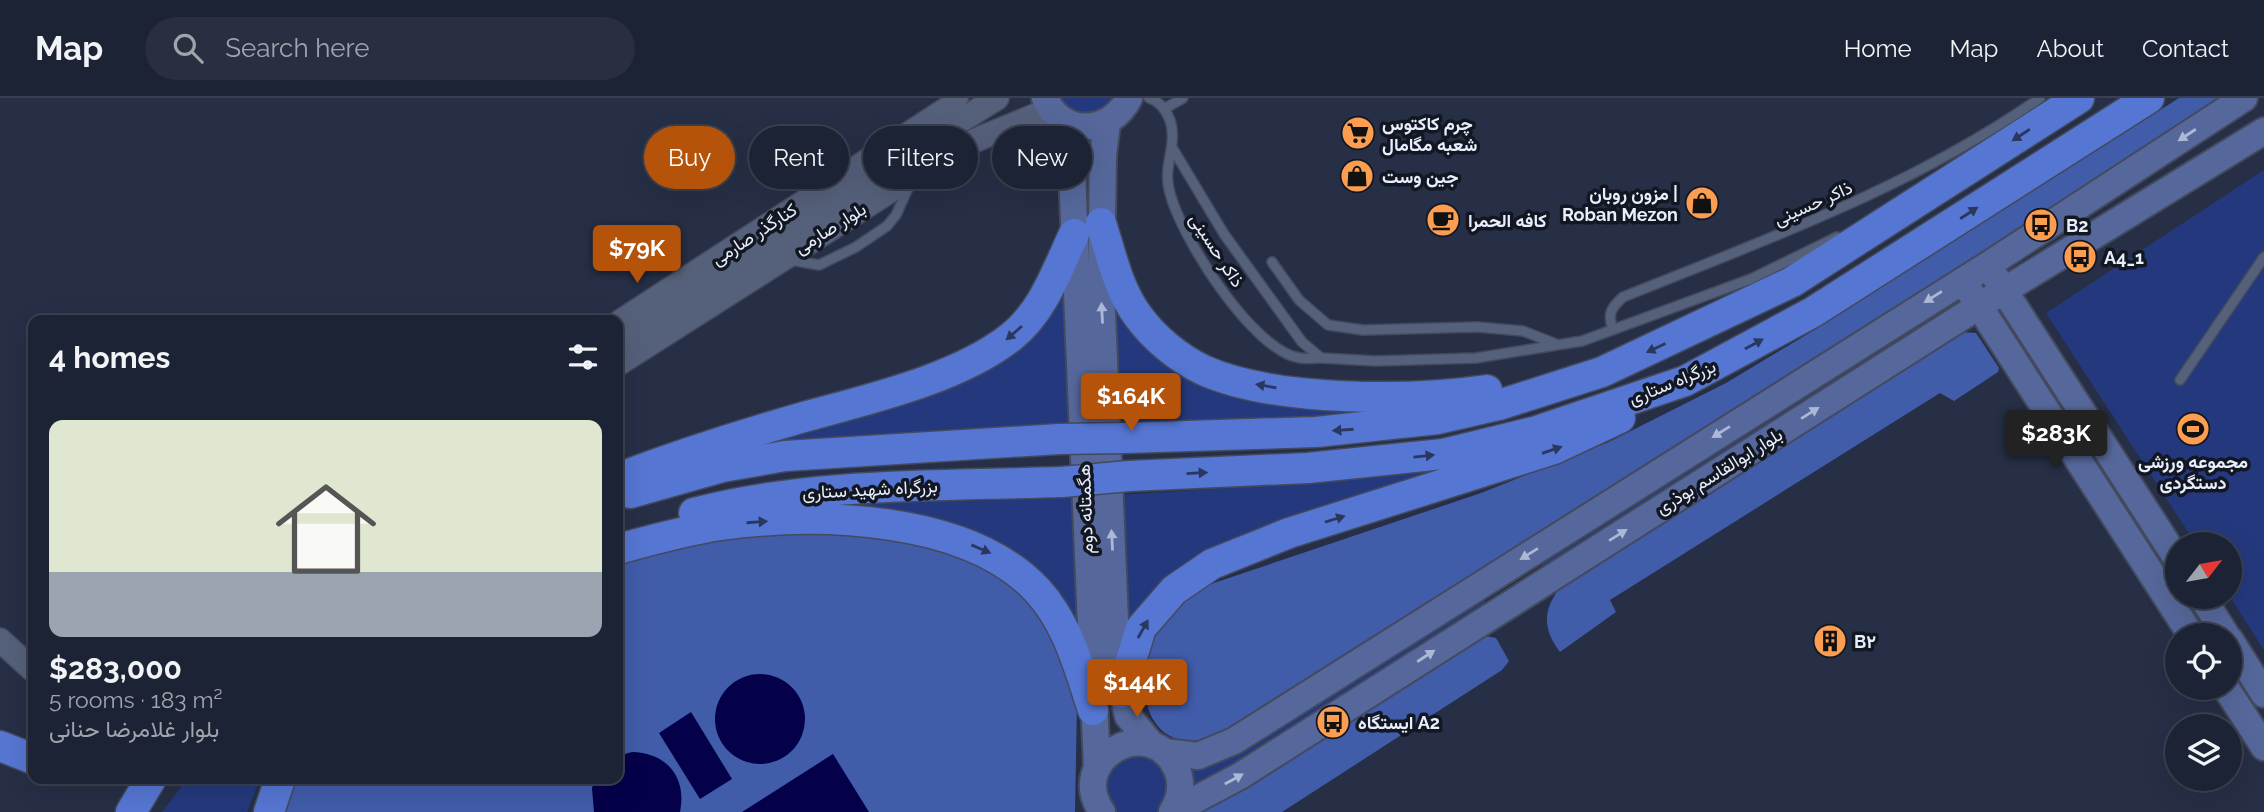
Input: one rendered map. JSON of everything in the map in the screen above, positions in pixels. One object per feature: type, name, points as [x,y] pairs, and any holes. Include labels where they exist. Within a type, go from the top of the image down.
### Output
[{"type":"highway","name":"بزرگراه ستاری","points":[[623,496],[722,467],[785,456],[1059,439],[1316,432],[1411,423],[1499,405],[1602,372],[1792,282],[2079,98]]},
{"type":"highway","name":"بزرگراه ستاری","points":[[1129,476],[1308,468],[1443,454],[1537,431],[1685,381],[1813,312],[2149,98]]},
{"type":"highway","points":[[623,476],[666,460],[863,401],[973,360],[1011,337],[1034,314],[1087,229],[1138,316],[1157,338],[1180,356],[1229,379],[1349,396],[1405,398],[1450,395],[1602,372]]},
{"type":"highway","points":[[1121,693],[1141,628],[1174,590],[1212,564],[1289,534],[1579,440],[1685,381]]},
{"type":"highway","name":"بزرگراه شهید ستاری","points":[[623,537],[667,521],[731,504],[811,491],[1062,482],[1129,476]]},
{"type":"highway","points":[[623,548],[721,525],[798,519],[861,522],[967,543],[1010,566],[1039,592],[1070,641],[1093,710]]},
{"type":"highway","points":[[0,746],[28,758]]},
{"type":"highway","points":[[131,812],[148,784]]},
{"type":"highway","points":[[269,812],[278,784]]},
{"type":"main road","points":[[1055,111],[1082,128],[1107,123],[1117,117],[1129,98]]},
{"type":"main road","name":"بلوار ابوالقاسم بوذری","points":[[1173,811],[1240,776],[1510,585],[1962,279],[1988,265],[2244,98]]},
{"type":"main road","name":"هگمتانه دوم","points":[[1055,111],[1087,229],[1110,513],[1121,693],[1128,716],[1179,774],[1181,787],[1173,811]]},
{"type":"main road","name":"هگمتانه دوم","points":[[1102,812],[1094,797],[1087,229],[1107,123]]},
{"type":"main road","name":"بلوار ابوالقاسم بوذری","points":[[1095,775],[1104,757],[1126,744],[1198,756],[1222,748],[1510,585],[1979,306],[2264,131]]},
{"type":"main road","points":[[1988,265],[2165,540]]},
{"type":"main road","points":[[1962,279],[2183,623]]},
{"type":"main road","points":[[2242,659],[2264,694]]},
{"type":"main road","points":[[2234,700],[2264,747]]},
{"type":"street","name":"کنارگذر صارمی","points":[[623,318],[685,297],[959,98]]},
{"type":"street","name":"بلوار صارمی","points":[[623,334],[997,98]]},
{"type":"street","name":"بلوار صارمی","points":[[623,359],[685,297],[782,258],[959,147],[1055,111]]},
{"type":"street","points":[[0,640],[28,665]]},
{"type":"street","points":[[1083,812],[1095,775]]},
{"type":"lane","points":[[1149,98],[1164,109],[1183,98]]},
{"type":"lane","name":"ذاکر حسینی","points":[[1613,329],[1609,319],[1612,308],[1623,298],[1852,204],[1916,171],[2040,98]]},
{"type":"lane","name":"ذاکر حسینی","points":[[1164,109],[1173,134],[1168,184],[1172,205],[1182,226],[1219,287],[1272,344],[1298,358],[1376,361],[1476,358],[1582,341],[1751,279],[1936,191]]},
{"type":"lane","name":"ذاکر حسینی","points":[[1173,149],[1224,234],[1302,342],[1321,358]]},
{"type":"lane","points":[[2180,380],[2264,257]]},
{"type":"lane","points":[[1272,262],[1299,300],[1328,326],[1363,330],[1478,327],[1523,331],[1558,345]]},
{"type":"shaded area","points":[[1061,98],[1116,98],[1103,109],[1088,113],[1074,110]]},
{"type":"shaded area","points":[[2179,98],[2226,98],[1226,731],[1204,739],[1183,740],[1169,735],[1158,726],[1150,714],[1144,684],[1152,643],[1170,616],[1202,587],[1481,493],[1609,442],[1726,383],[1811,332]]},
{"type":"shaded area","name":"مجموعه ورزشی دستگردی","points":[[2264,170],[2264,650],[2238,609],[2242,609],[2242,532],[2188,532],[2046,313]]},
{"type":"shaded area","points":[[1065,269],[1073,425],[698,457],[982,366]]},
{"type":"shaded area","points":[[1107,271],[1154,348],[1375,405],[1379,415],[1115,423]]},
{"type":"shaded area","points":[[1947,299],[1954,309],[1544,568],[1539,559]]},
{"type":"shaded area","points":[[1960,332],[1976,333],[1999,368],[1998,372],[1954,401],[1940,393],[1610,600],[1616,612],[1560,652],[1552,640],[1547,618],[1553,599],[1575,569]]},
{"type":"shaded area","points":[[1492,455],[1261,531],[1128,630],[1118,495],[1307,483]]},
{"type":"shaded area","points":[[1076,498],[1083,672],[771,509],[880,500]]},
{"type":"shaded area","points":[[842,528],[965,550],[1046,608],[1077,704],[1075,812],[281,812],[293,784],[623,784],[623,554],[651,546]]},
{"type":"shaded area","points":[[1481,596],[1487,605],[1196,792],[1188,766]]},
{"type":"shaded area","points":[[1486,636],[1496,638],[1509,661],[1502,670],[1282,812],[1201,812]]},
{"type":"shaded area","points":[[751,674],[769,674],[785,681],[798,694],[805,710],[805,728],[798,744],[785,757],[769,764],[751,764],[735,757],[722,744],[715,728],[715,710],[722,694],[735,681]]},
{"type":"shaded area","points":[[691,712],[732,779],[700,799],[659,733]]},
{"type":"shaded area","points":[[1134,752],[1153,761],[1165,775],[1168,792],[1157,812],[1112,812],[1101,777]]},
{"type":"shaded area","points":[[644,753],[664,762],[672,769],[680,788],[680,812],[594,812],[593,784],[623,784],[623,755]]},
{"type":"shaded area","points":[[833,754],[869,812],[742,812]]},
{"type":"shaded area","points":[[183,784],[258,784],[247,812],[162,812]]},
{"type":"place","name":"چرم کاکتوس شعبه مگامال","points":[[1358,133]]},
{"type":"place","name":"جین وست","points":[[1357,176]]},
{"type":"place","name":"مزون روبان | Roban Mezon","points":[[1702,203]]},
{"type":"place","name":"کافه الحمرا","points":[[1443,220]]},
{"type":"place","name":"B2","points":[[2041,225]]},
{"type":"place","name":"A4_1","points":[[2080,257]]},
{"type":"place","name":"مجموعه ورزشی دستگردی","points":[[2193,429]]},
{"type":"place","name":"B۲","points":[[1830,641]]},
{"type":"place","name":"ایستگاه A2","points":[[1333,722]]}]
